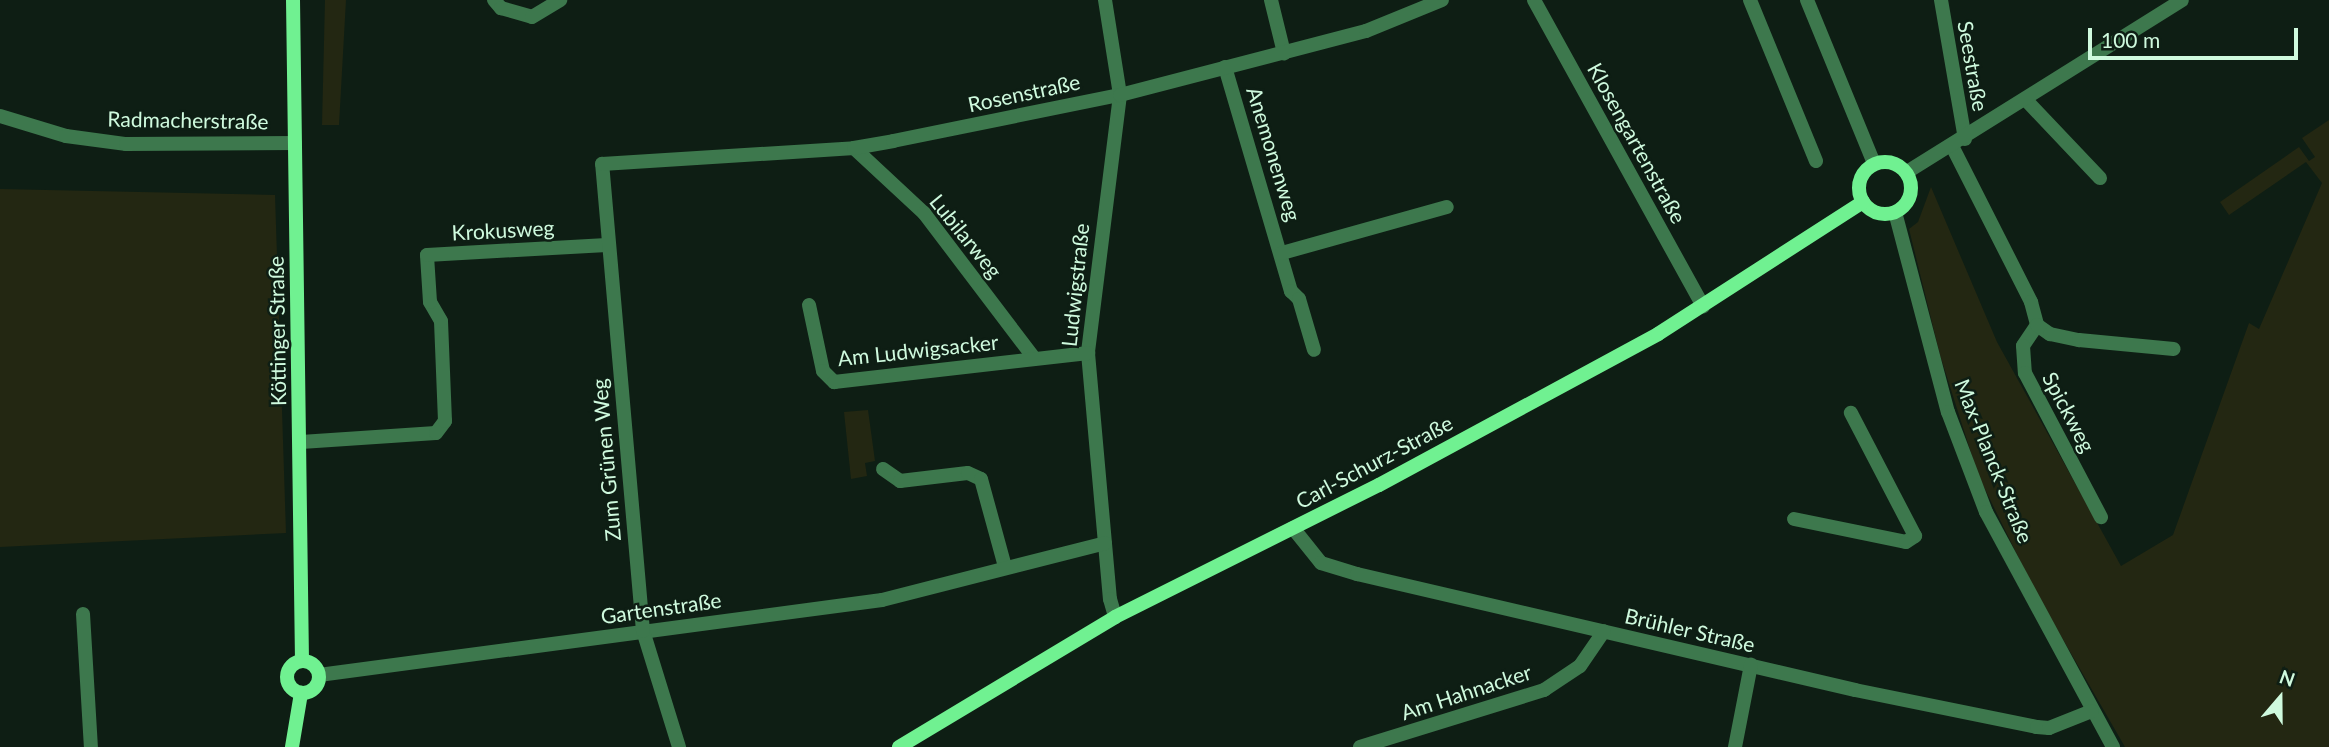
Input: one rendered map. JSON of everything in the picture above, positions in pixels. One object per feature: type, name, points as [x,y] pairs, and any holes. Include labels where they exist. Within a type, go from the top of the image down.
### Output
[{"type":"street","name":"Köttinger Straße","points":[[293,0],[302,660]]},
{"type":"street","points":[[494,0],[508,11],[532,17],[560,0]]},
{"type":"street","name":"Ludwigstraße","points":[[1105,0],[1120,95],[1088,353],[1105,543],[1115,617]]},
{"type":"street","points":[[1271,0],[1284,52]]},
{"type":"street","name":"Rosenstraße","points":[[602,164],[855,148],[1120,95],[1405,18],[1442,0]]},
{"type":"street","name":"Klosengartenstraße","points":[[1534,0],[1703,306]]},
{"type":"street","points":[[1750,0],[1816,161]]},
{"type":"street","points":[[1807,0],[1874,163]]},
{"type":"street","name":"Seestraße","points":[[1941,0],[1959,142]]},
{"type":"street","name":"Seestraße","points":[[1907,172],[1959,142],[2182,0]]},
{"type":"street","name":"Anemonenweg","points":[[1225,67],[1314,350]]},
{"type":"street","points":[[2025,99],[2100,178]]},
{"type":"street","name":"Radmacherstraße","points":[[0,116],[66,136],[126,144],[295,143]]},
{"type":"street","points":[[1959,142],[2031,302],[2037,325]]},
{"type":"street","name":"Lubilarweg","points":[[855,148],[924,213],[1035,359]]},
{"type":"street","points":[[1889,161],[1907,172],[1911,192],[1895,212],[1877,213],[1863,202],[1859,180],[1874,163],[1889,161]]},
{"type":"street","name":"Zum Grünen Weg","points":[[602,164],[607,245],[643,631],[678,747]]},
{"type":"street","name":"Carl-Schurz-Straße","points":[[899,747],[1115,617],[1293,528],[1703,306],[1863,202]]},
{"type":"street","name":"Anemonenweg","points":[[1282,254],[1447,207]]},
{"type":"street","name":"Max-Planck-Straße","points":[[1895,212],[1948,412],[1986,512],[2113,747]]},
{"type":"street","name":"Krokusweg","points":[[301,442],[436,433],[445,421],[441,321],[430,302],[427,255],[607,245]]},
{"type":"street","name":"Am Ludwigsacker","points":[[809,305],[823,371],[834,382],[1088,353]]},
{"type":"street","name":"Spickweg","points":[[2101,517],[2025,373],[2023,346],[2037,325],[2050,334],[2079,340],[2174,349]]},
{"type":"street","points":[[1794,519],[1906,542],[1915,536],[1851,413]]},
{"type":"street","points":[[883,469],[900,481],[968,473],[981,479],[1005,567]]},
{"type":"street","name":"Brühler Straße","points":[[1293,528],[1321,563],[1751,665],[2037,727],[2049,728],[2092,711]]},
{"type":"street","name":"Gartenstraße","points":[[319,676],[882,600],[1105,543]]},
{"type":"street","points":[[83,614],[91,747]]},
{"type":"street","name":"Am Hahnacker","points":[[1360,747],[1544,690],[1580,666],[1604,631]]},
{"type":"street","points":[[302,660],[316,666],[319,676],[313,690],[301,693],[288,684],[286,673],[292,664],[302,660]]},
{"type":"street","points":[[1735,747],[1751,665]]},
{"type":"street","points":[[289,746],[301,693]]},
{"type":"green space","points":[[325,0],[346,0],[339,125],[322,125]]},
{"type":"green space","points":[[2329,120],[2329,747],[2125,747],[2035,591],[1978,475],[1940,355],[1909,229],[1918,222],[1931,187],[1997,342],[2121,566],[2173,535],[2249,323],[2259,329],[2322,183],[2306,162],[2229,215],[2220,202],[2299,147],[2309,161],[2315,157],[2302,138]]},
{"type":"green space","points":[[0,189],[275,195],[286,533],[0,547]]},
{"type":"green space","points":[[868,410],[875,461],[865,463],[867,476],[851,479],[844,412]]}]
